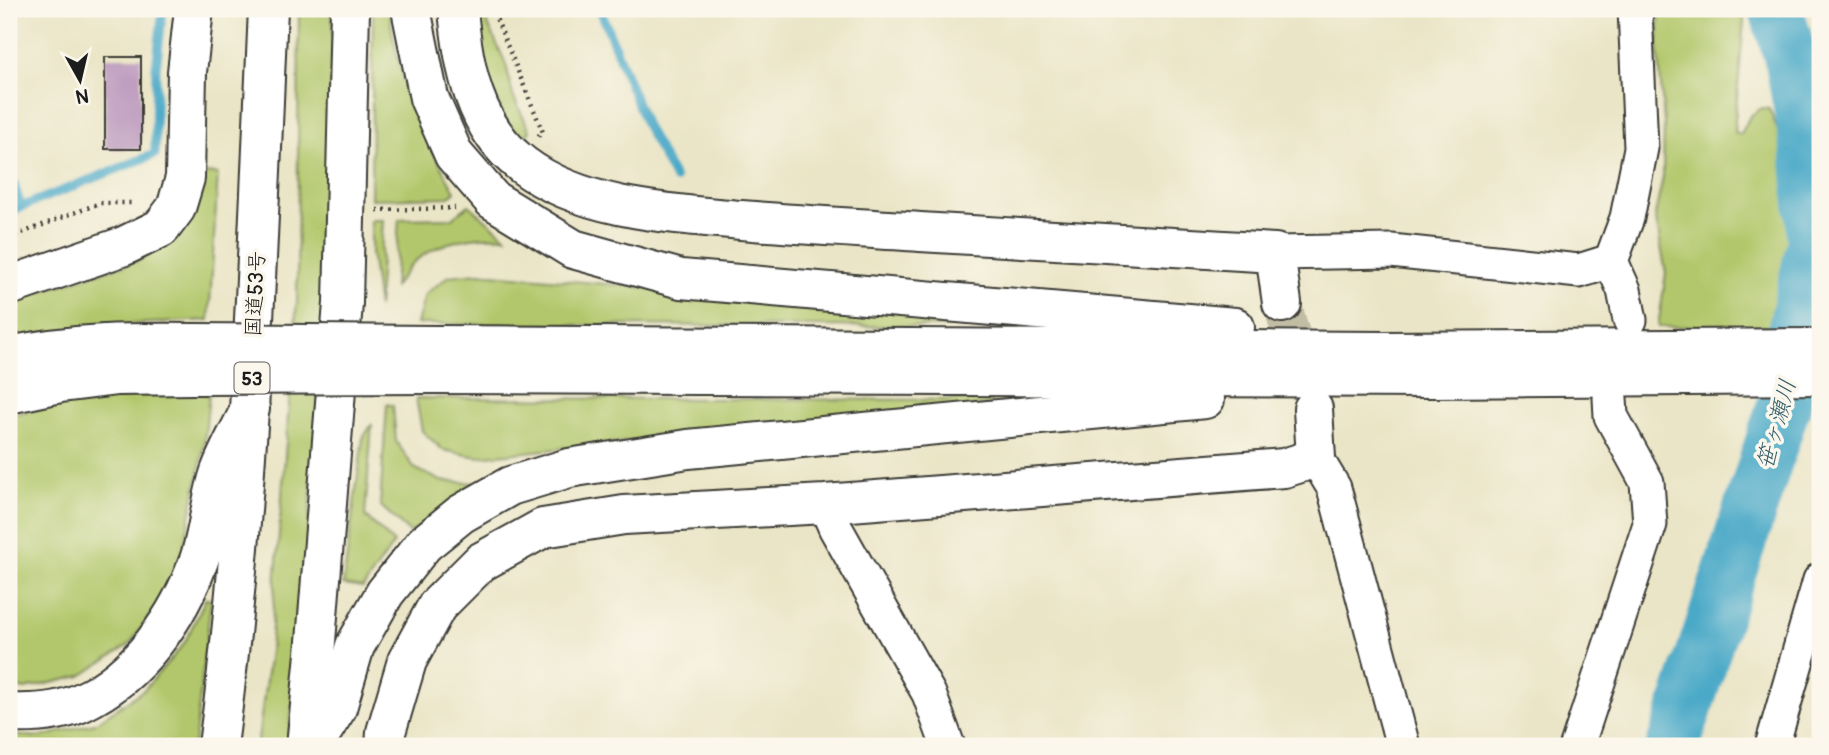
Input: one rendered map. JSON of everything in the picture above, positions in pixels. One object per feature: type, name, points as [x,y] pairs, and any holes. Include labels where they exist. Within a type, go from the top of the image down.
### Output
[{"type":"main road","points":[[9,286],[124,246],[161,228],[176,208],[185,178],[187,72],[194,9]]},
{"type":"main road","name":"国道53号","points":[[218,746],[230,654],[250,408],[268,9]]},
{"type":"main road","points":[[306,746],[316,654],[343,303],[350,9]]},
{"type":"main road","points":[[411,9],[429,98],[454,155],[493,200],[573,249],[681,279],[1244,328],[1384,351]]},
{"type":"main road","points":[[458,9],[470,85],[489,130],[522,165],[564,190],[653,213],[1275,253],[1282,303]]},
{"type":"main road","points":[[9,356],[54,346],[116,341],[193,359]]},
{"type":"main road","points":[[313,746],[337,708],[355,646],[385,593],[424,544],[461,514],[510,486],[569,468],[688,449],[1434,378],[1820,348]]},
{"type":"main road","points":[[9,394],[61,383],[117,376],[193,359],[1384,351],[1670,361],[1820,375]]},
{"type":"main road","points":[[436,359],[1434,378]]},
{"type":"main road","points":[[9,713],[33,714],[81,703],[112,684],[140,660],[176,612],[199,560],[220,472],[250,408]]},
{"type":"main road","points":[[385,746],[386,732],[407,661],[437,606],[481,562],[543,528],[624,514],[825,504],[1284,468],[1317,458],[1313,409]]},
{"type":"street","points":[[1630,320],[1624,290],[1611,261],[1626,218],[1642,148],[1635,9]]},
{"type":"street","points":[[1275,253],[1391,251],[1579,271],[1611,261]]},
{"type":"street","points":[[1577,746],[1650,524],[1647,482],[1611,416],[1610,398]]},
{"type":"street","points":[[1317,458],[1334,488],[1403,746]]},
{"type":"street","points":[[825,504],[836,529],[929,694],[948,746]]},
{"type":"street","points":[[1772,746],[1820,580]]},
{"type":"path","points":[[493,9],[542,132],[535,139]]},
{"type":"path","points":[[369,210],[453,210],[464,201]]},
{"type":"path","points":[[9,238],[100,202],[138,203]]},
{"type":"green space","points":[[299,9],[333,9],[324,302],[300,652],[287,746],[257,746],[270,651],[297,300]]},
{"type":"green space","points":[[373,9],[389,9],[404,82],[421,126],[455,191],[449,197],[371,199]]},
{"type":"green space","points":[[474,9],[481,9],[506,64],[513,96],[530,131],[521,141],[502,114],[488,79]]},
{"type":"green space","points":[[1660,9],[1745,9],[1734,132],[1741,134],[1750,116],[1762,108],[1769,109],[1786,158],[1795,198],[1790,253],[1773,326],[1658,327],[1666,273],[1655,215],[1663,177],[1664,124],[1658,45]]},
{"type":"green space","points":[[201,173],[218,174],[209,320],[113,325],[9,341],[9,301],[140,260],[173,239]]},
{"type":"green space","points":[[469,205],[506,237],[470,238],[436,248],[412,264],[394,287],[399,219],[452,218]]},
{"type":"green space","points":[[371,220],[383,220],[378,308],[371,252]]},
{"type":"green space","points":[[479,273],[990,317],[989,327],[417,324],[425,294],[449,276]]},
{"type":"green space","points":[[209,394],[204,446],[183,552],[161,600],[129,645],[81,676],[25,689],[9,686],[9,415],[109,396]]},
{"type":"green space","points":[[416,398],[991,400],[991,405],[477,457],[443,450],[422,431]]},
{"type":"green space","points":[[387,404],[393,406],[396,441],[414,468],[441,481],[477,483],[410,533],[380,505]]},
{"type":"green space","points":[[372,424],[365,516],[394,543],[363,588],[343,585],[363,438]]},
{"type":"green space","points":[[206,598],[211,599],[194,746],[9,746],[9,735],[41,737],[95,723],[144,690],[184,644]]},
{"type":"building","points":[[105,57],[141,57],[141,149],[105,149]]},
{"type":"waterway","points":[[21,207],[155,154],[156,68],[163,9]]},
{"type":"waterway","points":[[600,9],[646,126],[675,179]]},
{"type":"waterway","name":"笹ヶ瀬川","points":[[1673,746],[1784,405],[1795,327],[1814,242],[1807,146],[1792,62],[1776,9]]},
{"type":"waterway","points":[[9,168],[21,207],[9,212]]},
{"type":"tunnel","points":[[1282,303],[1305,382]]}]
